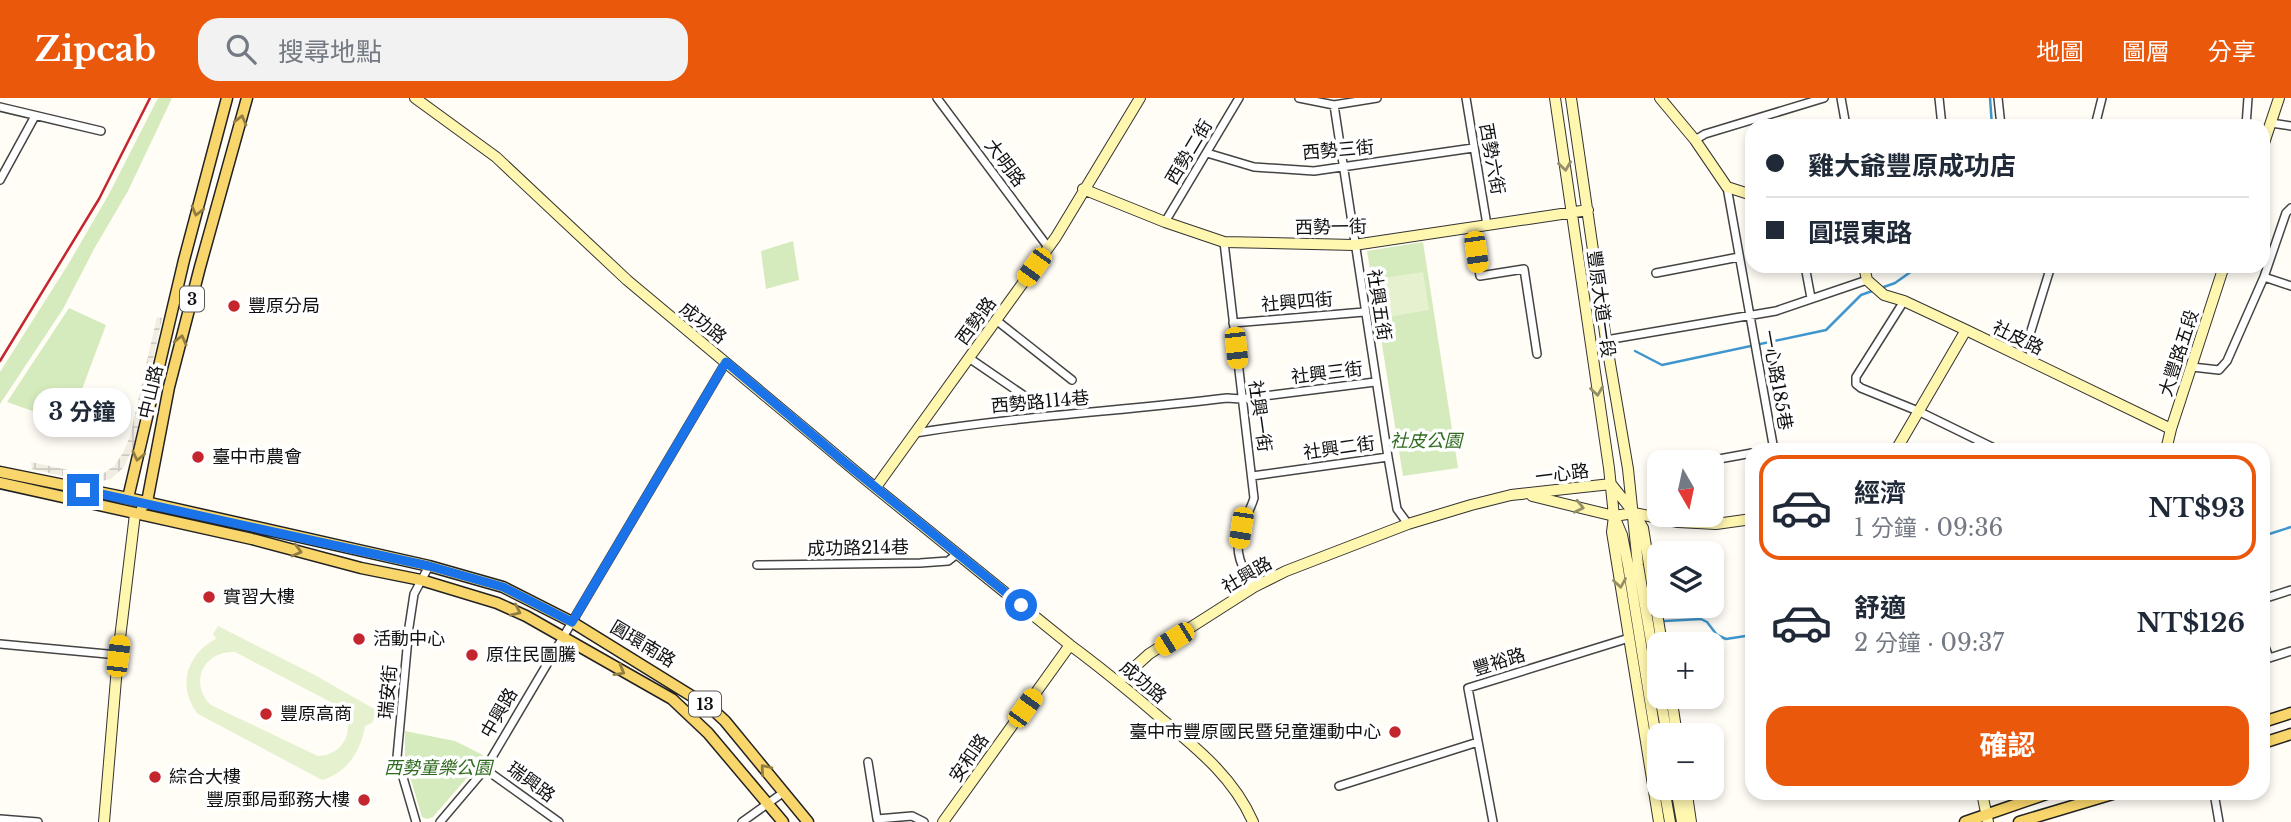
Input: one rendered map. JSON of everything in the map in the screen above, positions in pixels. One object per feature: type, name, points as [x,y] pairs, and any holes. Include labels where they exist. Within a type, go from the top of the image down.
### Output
[{"type":"main road","name":"中山路","points":[[128,498],[184,260],[227,98]]},
{"type":"main road","name":"中山路","points":[[147,502],[169,387],[247,98]]},
{"type":"main road","name":"圓環南路","points":[[0,472],[147,502],[429,566],[503,587],[572,622],[710,708],[725,721],[808,822]]},
{"type":"main road","name":"圓環南路","points":[[0,483],[421,580],[497,603],[526,616],[672,699],[708,733],[783,822]]},
{"type":"main road","points":[[128,498],[135,514],[147,502]]},
{"type":"main road","points":[[2270,720],[2291,713]]},
{"type":"main road","points":[[2270,741],[2291,734]]},
{"type":"main road","points":[[1965,822],[1987,818],[2032,800]]},
{"type":"main road","points":[[2019,822],[2093,800]]},
{"type":"street","points":[[7,98],[2,108],[101,131]]},
{"type":"street","name":"成功路","points":[[415,98],[496,158],[626,280],[1216,765],[1240,797],[1253,822]]},
{"type":"street","name":"大明路","points":[[937,98],[1048,247]]},
{"type":"street","name":"西勢路","points":[[876,487],[1048,247],[1140,98]]},
{"type":"street","name":"西勢二街","points":[[1165,222],[1239,98]]},
{"type":"street","points":[[1299,98],[1334,104],[1377,98]]},
{"type":"street","name":"西勢六街","points":[[1466,98],[1487,225]]},
{"type":"street","name":"豐原大道一段","points":[[1555,98],[1611,484],[1614,516],[1612,533],[1659,822]]},
{"type":"street","name":"豐原大道一段","points":[[1571,98],[1634,513],[1633,565]]},
{"type":"street","points":[[1660,98],[1695,140],[1727,187],[1745,193]]},
{"type":"street","points":[[1755,119],[1824,98]]},
{"type":"street","points":[[1841,98],[1845,119]]},
{"type":"street","points":[[1939,98],[1941,119]]},
{"type":"street","points":[[1998,98],[2000,119]]},
{"type":"street","points":[[2097,119],[2102,98]]},
{"type":"street","points":[[2246,119],[2248,98]]},
{"type":"street","points":[[2270,125],[2279,98]]},
{"type":"street","name":"社興五街","points":[[1334,104],[1364,312],[1397,509],[1408,524]]},
{"type":"street","points":[[0,180],[35,116]]},
{"type":"street","points":[[1695,140],[1705,134],[1745,122]]},
{"type":"street","points":[[2271,122],[2291,126]]},
{"type":"street","name":"西勢三街","points":[[1207,153],[1254,167],[1314,171],[1473,148]]},
{"type":"street","name":"一心路185巷","points":[[1727,187],[1773,443]]},
{"type":"street","name":"西勢一街","points":[[1083,189],[1224,242],[1354,245],[1588,210]]},
{"type":"street","points":[[2270,260],[2286,213],[2291,208]]},
{"type":"street","points":[[1472,228],[1480,276],[1524,270],[1537,354]]},
{"type":"street","name":"社興一街","points":[[1224,242],[1254,498],[1250,513],[1241,528],[1237,552],[1254,587]]},
{"type":"street","points":[[1657,273],[1739,257]]},
{"type":"street","points":[[1806,273],[1811,298]]},
{"type":"street","points":[[1606,340],[1776,311],[1867,280],[1866,273]]},
{"type":"street","points":[[2031,362],[2030,334],[2049,273]]},
{"type":"street","name":"大豐路五段","points":[[2168,443],[2222,273]]},
{"type":"street","points":[[2192,367],[2219,370],[2227,361],[2265,273]]},
{"type":"street","points":[[2264,277],[2291,286]]},
{"type":"street","name":"社皮路","points":[[1867,280],[1884,295],[1904,301],[2171,429]]},
{"type":"street","points":[[1904,301],[1856,377],[1856,384],[1984,443]]},
{"type":"street","name":"社興四街","points":[[1233,323],[1364,312]]},
{"type":"street","points":[[996,320],[1072,380]]},
{"type":"street","points":[[1900,443],[1966,330]]},
{"type":"street","points":[[969,358],[1026,397]]},
{"type":"street","name":"中興路","points":[[440,822],[485,769],[726,362]]},
{"type":"street","name":"社興三街","points":[[1167,406],[1375,382]]},
{"type":"street","name":"西勢路114巷","points":[[915,433],[1037,415],[1091,414],[1167,406]]},
{"type":"street","points":[[1724,458],[1745,454]]},
{"type":"street","name":"社興二街","points":[[1252,476],[1388,457]]},
{"type":"street","name":"一心路","points":[[1408,524],[1471,505],[1524,494],[1611,484],[1634,513]]},
{"type":"street","points":[[1524,494],[1614,516],[1634,513],[1678,522],[1716,524],[1745,520]]},
{"type":"street","name":"豐原大道一段","points":[[1634,513],[1643,528],[1660,632]]},
{"type":"street","points":[[104,822],[118,656],[135,514]]},
{"type":"street","name":"豐原大道一段","points":[[1614,516],[1633,565]]},
{"type":"street","name":"社興路","points":[[1118,682],[1149,654],[1254,587],[1286,571],[1408,524]]},
{"type":"street","name":"成功路214巷","points":[[757,565],[894,565],[948,561],[957,554]]},
{"type":"street","points":[[1633,565],[1647,632]]},
{"type":"street","points":[[1633,565],[1655,723]]},
{"type":"street","name":"瑞安街","points":[[416,822],[397,757],[414,594],[429,566]]},
{"type":"street","points":[[2270,597],[2291,590]]},
{"type":"street","name":"豐裕路","points":[[1493,822],[1468,688],[1629,638]]},
{"type":"street","points":[[0,644],[118,656]]},
{"type":"street","name":"安和路","points":[[943,822],[1070,645]]},
{"type":"street","points":[[2270,658],[2291,651]]},
{"type":"street","points":[[1339,786],[1478,743]]},
{"type":"street","points":[[869,762],[877,819],[912,816],[923,822]]},
{"type":"street","name":"瑞興路","points":[[485,769],[559,822]]},
{"type":"street","points":[[742,822],[784,792]]},
{"type":"street","points":[[1666,800],[1670,822]]},
{"type":"street","points":[[1678,800],[1682,822]]},
{"type":"street","points":[[1688,800],[1691,822]]},
{"type":"street","points":[[1983,800],[1987,818]]},
{"type":"street","points":[[2215,800],[2219,822]]},
{"type":"street","points":[[0,819],[38,822]]},
{"type":"green space","points":[[158,98],[172,98],[128,191],[63,309],[0,404],[0,372],[109,194]]},
{"type":"green space","points":[[793,241],[799,280],[766,289],[761,251]]},
{"type":"green space","name":"社皮公園","points":[[1423,242],[1458,468],[1403,476],[1367,251]]},
{"type":"green space","points":[[1423,272],[1429,310],[1383,318],[1377,279]]},
{"type":"green space","points":[[69,308],[106,325],[69,424],[7,402]]},
{"type":"green space","points":[[218,626],[313,674],[378,711],[372,723],[365,726],[360,744],[346,766],[322,780],[198,714],[188,693],[188,672],[198,653],[216,639],[213,634]],"holes":[[[235,652],[342,708],[348,724],[345,740],[335,751],[318,756],[211,705],[204,696],[200,678],[208,662],[215,656]]]},
{"type":"green space","name":"西勢童樂公園","points":[[405,731],[455,741],[483,755],[433,817],[427,819],[422,817],[405,760]]},
{"type":"shaded area","points":[[157,317],[162,318],[134,446],[124,467],[111,479],[93,483],[32,469],[31,462],[91,475],[104,473],[114,466],[130,436]]},
{"type":"waterway","points":[[1990,98],[1992,119]]},
{"type":"waterway","points":[[1881,288],[1895,283],[1909,273]]},
{"type":"waterway","points":[[1635,351],[1662,365],[1826,330],[1861,295],[1875,290]]},
{"type":"waterway","points":[[2270,534],[2291,527]]},
{"type":"waterway","points":[[1664,621],[1701,619],[1707,622],[1717,635],[1726,639],[1745,636]]},
{"type":"railway","points":[[0,361],[99,199],[150,98]]},
{"type":"place","name":"豐原分局","points":[[234,306]]},
{"type":"place","name":"臺中市農會","points":[[198,457]]},
{"type":"place","name":"實習大樓","points":[[209,597]]},
{"type":"place","name":"活動中心","points":[[359,639]]},
{"type":"place","name":"原住民圖騰","points":[[472,655]]},
{"type":"place","name":"豐原高商","points":[[266,714]]},
{"type":"place","name":"臺中市豐原國民暨兒童運動中心","points":[[1395,732]]},
{"type":"place","name":"綜合大樓","points":[[155,777]]},
{"type":"place","name":"豐原郵局郵務大樓","points":[[364,800]]},
{"type":"route","points":[[83,490],[429,566],[503,587],[572,622],[726,362],[1021,605]]}]
